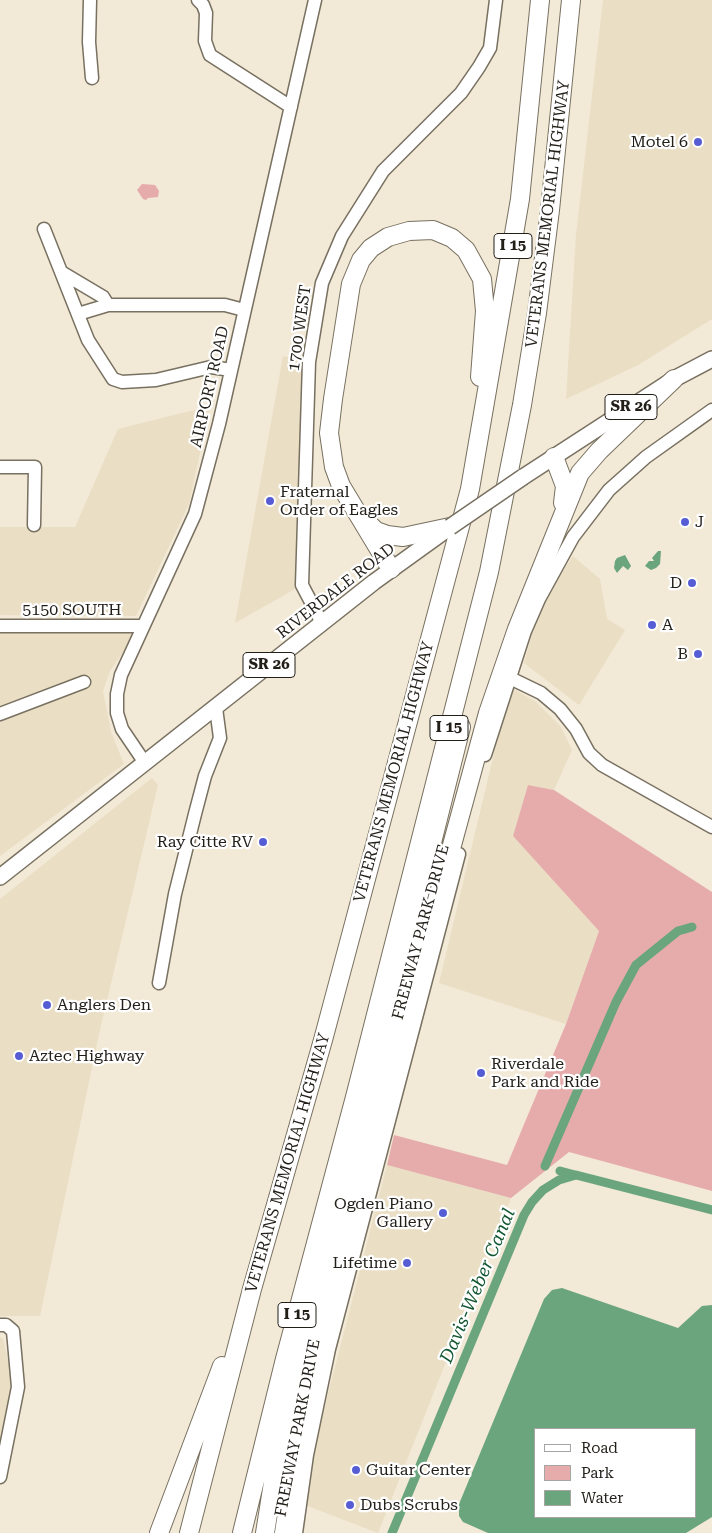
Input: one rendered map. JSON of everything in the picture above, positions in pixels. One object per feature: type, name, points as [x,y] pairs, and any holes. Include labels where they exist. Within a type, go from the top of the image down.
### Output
[{"type":"highway","name":"VETERANS MEMORIAL HIGHWAY","points":[[189,1533],[252,1289],[323,1040],[470,489],[520,200],[540,0]]},
{"type":"highway","name":"VETERANS MEMORIAL HIGHWAY","points":[[242,1533],[284,1359],[353,1106],[489,572],[521,414],[537,313],[550,210],[571,0]]},
{"type":"highway","points":[[391,569],[341,486],[334,467],[329,433],[332,399],[351,284],[361,260],[372,248],[388,237],[410,231],[433,230],[452,238],[466,250],[482,279],[485,311],[470,489]]},
{"type":"highway","points":[[284,1533],[298,1447],[342,1249],[488,713],[516,628],[580,473],[588,462],[674,379]]},
{"type":"highway","points":[[554,457],[565,486],[561,519]]},
{"type":"highway","points":[[355,510],[376,532],[387,535],[403,537],[450,527]]},
{"type":"highway","points":[[264,1533],[276,1464],[452,766],[484,630],[489,572]]},
{"type":"highway","points":[[159,1533],[252,1289]]},
{"type":"main road","name":"RIVERDALE ROAD","points":[[0,877],[391,569],[554,457],[674,379],[712,359]]},
{"type":"street","points":[[90,0],[89,42],[92,78]]},
{"type":"street","points":[[198,0],[203,5],[206,13],[205,41],[210,55],[290,107]]},
{"type":"street","name":"AIRPORT ROAD","points":[[145,763],[122,729],[117,713],[117,694],[121,675],[195,514],[219,424],[315,0]]},
{"type":"street","name":"1700 WEST","points":[[322,623],[302,585],[309,362],[322,283],[342,236],[383,172],[461,93],[480,67],[490,48],[496,0]]},
{"type":"street","points":[[44,229],[88,340],[113,379],[122,382],[156,380],[211,367],[231,370]]},
{"type":"street","points":[[61,272],[103,297],[108,305]]},
{"type":"street","points":[[78,314],[108,305],[225,305],[244,310]]},
{"type":"street","name":"FREEWAY PARK DRIVE","points":[[296,1533],[307,1455],[329,1349],[488,744],[526,631],[539,599],[573,537],[609,490],[646,457],[712,410]]},
{"type":"street","points":[[0,466],[35,467],[34,525]]},
{"type":"street","name":"5150 SOUTH","points":[[0,626],[143,626]]},
{"type":"street","points":[[510,678],[541,693],[560,709],[576,729],[589,753],[602,764],[712,827]]},
{"type":"street","points":[[0,714],[84,682]]},
{"type":"street","points":[[158,983],[175,894],[206,776],[220,738],[216,708]]},
{"type":"street","points":[[0,1477],[18,1387],[13,1332],[3,1326]]},
{"type":"shaded area","points":[[603,0],[712,0],[712,319],[638,365],[566,399],[576,235]]},
{"type":"shaded area","points":[[283,356],[309,362],[302,585],[235,623]]},
{"type":"shaded area","points":[[210,406],[189,504],[136,616],[0,615],[0,527],[75,527],[118,429]]},
{"type":"shaded area","points":[[573,556],[600,579],[607,619],[625,630],[579,705],[524,663],[540,606]]},
{"type":"shaded area","points":[[123,630],[134,636],[110,671],[103,691],[111,732],[124,764],[0,856],[0,631]]},
{"type":"shaded area","points":[[510,687],[536,702],[561,727],[572,750],[554,790],[528,785],[513,836],[599,931],[566,1024],[439,983]]},
{"type":"shaded area","points":[[152,778],[158,785],[99,1034],[40,1316],[0,1316],[0,899]]},
{"type":"shaded area","points":[[387,1165],[511,1198],[378,1533],[300,1503]]},
{"type":"shaded area","points":[[0,1337],[3,1339],[13,1382],[0,1461]]},
{"type":"green space","points":[[142,184],[155,185],[159,191],[158,197],[143,199],[137,190]]},
{"type":"green space","points":[[528,785],[554,790],[712,892],[712,1191],[569,1152],[511,1198],[387,1165],[394,1135],[507,1165],[566,1024],[599,931],[513,836]]},
{"type":"water","points":[[658,551],[661,551],[660,564],[651,570],[645,566],[649,561],[654,561],[652,558]]},
{"type":"water","points":[[625,555],[631,566],[628,570],[623,566],[617,573],[614,568],[615,561],[617,558]]},
{"type":"water","points":[[562,1288],[678,1328],[702,1306],[712,1305],[712,1517],[686,1533],[488,1533],[463,1522],[459,1516],[459,1504],[544,1299],[552,1290]]},
{"type":"waterway","points":[[545,1166],[616,1002],[636,965],[678,931],[692,927]]},
{"type":"waterway","points":[[560,1171],[575,1175]]},
{"type":"waterway","name":"Davis-Weber Canal","points":[[392,1533],[524,1215],[543,1190],[559,1180],[576,1175],[712,1210]]},
{"type":"place","name":"Motel 6","points":[[698,142]]},
{"type":"place","name":"Fraternal Order of Eagles","points":[[270,501]]},
{"type":"place","name":"J","points":[[685,522]]},
{"type":"place","name":"D","points":[[692,583]]},
{"type":"place","name":"A","points":[[652,625]]},
{"type":"place","name":"B","points":[[698,654]]},
{"type":"place","name":"Ray Citte RV","points":[[263,842]]},
{"type":"place","name":"Anglers Den","points":[[47,1005]]},
{"type":"place","name":"Aztec Highway","points":[[19,1056]]},
{"type":"place","name":"Riverdale Park and Ride","points":[[481,1073]]},
{"type":"place","name":"Ogden Piano Gallery","points":[[443,1213]]},
{"type":"place","name":"Lifetime","points":[[407,1263]]},
{"type":"place","name":"Guitar Center","points":[[356,1470]]},
{"type":"place","name":"Dubs Scrubs","points":[[350,1505]]}]
